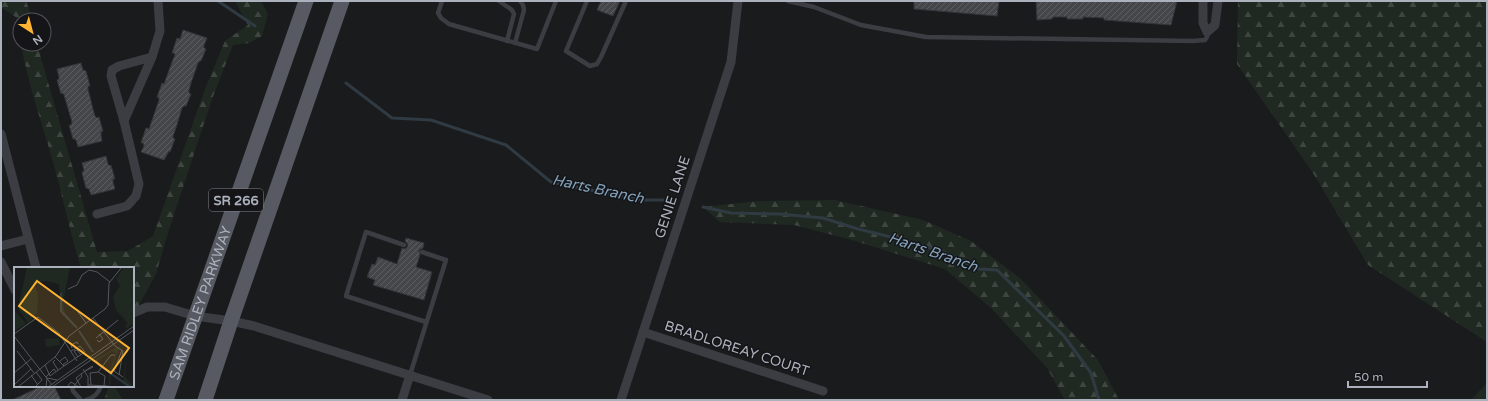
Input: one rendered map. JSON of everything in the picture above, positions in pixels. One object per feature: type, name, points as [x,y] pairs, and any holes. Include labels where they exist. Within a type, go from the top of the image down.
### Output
[{"type":"main road","name":"SAM RIDLEY PARKWAY","points":[[166,400],[306,1]]},
{"type":"main road","points":[[333,1],[332,4],[335,22]]},
{"type":"main road","name":"SR 266","points":[[205,400],[342,1]]},
{"type":"main road","points":[[335,22],[345,10],[349,1]]},
{"type":"street","name":"GENIE LANE","points":[[621,400],[731,62],[738,1]]},
{"type":"street","points":[[1203,1],[1202,24],[1207,32],[1215,25],[1218,1]]},
{"type":"street","points":[[124,121],[152,57],[160,31],[159,3]]},
{"type":"street","points":[[97,214],[127,206],[136,196],[139,184],[124,121],[110,76],[112,70],[119,66],[152,57]]},
{"type":"street","points":[[1,134],[36,267]]},
{"type":"street","points":[[1,246],[28,239]]},
{"type":"street","points":[[1,262],[12,278]]},
{"type":"street","points":[[134,313],[147,307],[165,307],[195,316],[254,326],[488,400]]},
{"type":"street","name":"BRADLOREAY COURT","points":[[643,332],[823,391]]},
{"type":"street","points":[[402,400],[410,375]]},
{"type":"lane","points":[[442,1],[438,13],[441,18],[449,24],[537,49],[556,1]]},
{"type":"lane","points":[[500,1],[512,10],[514,14],[507,41]]},
{"type":"lane","points":[[515,43],[524,10],[520,1]]},
{"type":"lane","points":[[587,1],[566,50],[590,66],[597,64],[601,57],[626,1]]},
{"type":"lane","points":[[788,1],[814,7],[862,25],[926,37],[1192,41],[1205,40],[1207,37],[1207,32]]},
{"type":"lane","points":[[404,245],[366,232],[346,296],[426,322]]},
{"type":"lane","points":[[410,375],[446,260],[422,252]]},
{"type":"lane","points":[[72,387],[73,391],[81,400]]},
{"type":"lane","points":[[86,400],[93,399],[100,388]]},
{"type":"lane","points":[[96,400],[100,388]]},
{"type":"green space","points":[[1,1],[26,1],[30,12],[12,12],[12,15],[1,7]]},
{"type":"green space","points":[[235,1],[261,1],[268,14],[262,36],[249,43],[233,45],[212,99],[156,274],[134,314],[134,267],[81,267],[53,162],[31,89],[23,52],[39,52],[97,252],[128,251],[153,236],[205,89],[225,41],[248,25]]},
{"type":"green space","points":[[1238,1],[1487,1],[1487,342],[1368,265],[1313,173],[1237,64]]},
{"type":"green space","points":[[835,200],[923,220],[971,241],[1021,279],[1098,360],[1119,400],[1065,400],[1047,368],[991,308],[945,269],[852,240],[794,225],[720,222],[703,207],[758,201]]},
{"type":"green space","points":[[1487,383],[1487,400],[1471,400]]},
{"type":"green space","points":[[109,387],[115,387],[123,400],[104,400]]},
{"type":"building","points":[[601,1],[620,1],[613,16],[597,10]]},
{"type":"building","points":[[914,1],[999,1],[997,16],[914,9]]},
{"type":"building","points":[[1036,1],[1177,1],[1171,25],[1083,17],[1083,19],[1053,17],[1052,19],[1037,20]]},
{"type":"building","points":[[183,30],[207,38],[204,45],[204,48],[206,49],[201,61],[198,63],[191,83],[189,93],[191,94],[186,106],[182,108],[173,136],[175,139],[170,152],[169,151],[164,160],[141,152],[144,146],[143,143],[141,143],[146,128],[149,129],[159,100],[157,97],[162,83],[164,84],[175,55],[172,53],[177,38],[180,39]]},
{"type":"building","points":[[81,63],[83,70],[86,71],[90,86],[88,86],[88,89],[95,116],[97,118],[99,117],[103,131],[101,132],[102,141],[78,147],[76,140],[73,139],[69,125],[71,125],[72,122],[64,95],[63,93],[61,94],[57,80],[59,77],[57,69]]},
{"type":"building","points":[[106,156],[108,164],[110,166],[111,165],[115,179],[113,179],[113,182],[115,189],[91,195],[89,189],[86,188],[82,173],[84,170],[82,163]]},
{"type":"building","points":[[406,238],[424,243],[423,248],[419,250],[420,255],[416,267],[432,272],[424,300],[373,285],[375,280],[367,277],[372,264],[375,265],[378,257],[397,264],[402,248],[405,249],[408,246],[405,241]]},
{"type":"building","points":[[40,387],[54,387],[61,400],[12,400]]},
{"type":"waterway","name":"Harts Branch","points":[[218,1],[255,26]]},
{"type":"waterway","name":"Harts Branch","points":[[346,83],[392,118],[431,120],[506,145],[551,182],[640,200],[663,200]]},
{"type":"waterway","name":"Harts Branch","points":[[703,207],[731,213],[779,214],[823,218],[944,252],[979,269],[997,270],[1064,336],[1091,373],[1099,400]]}]
